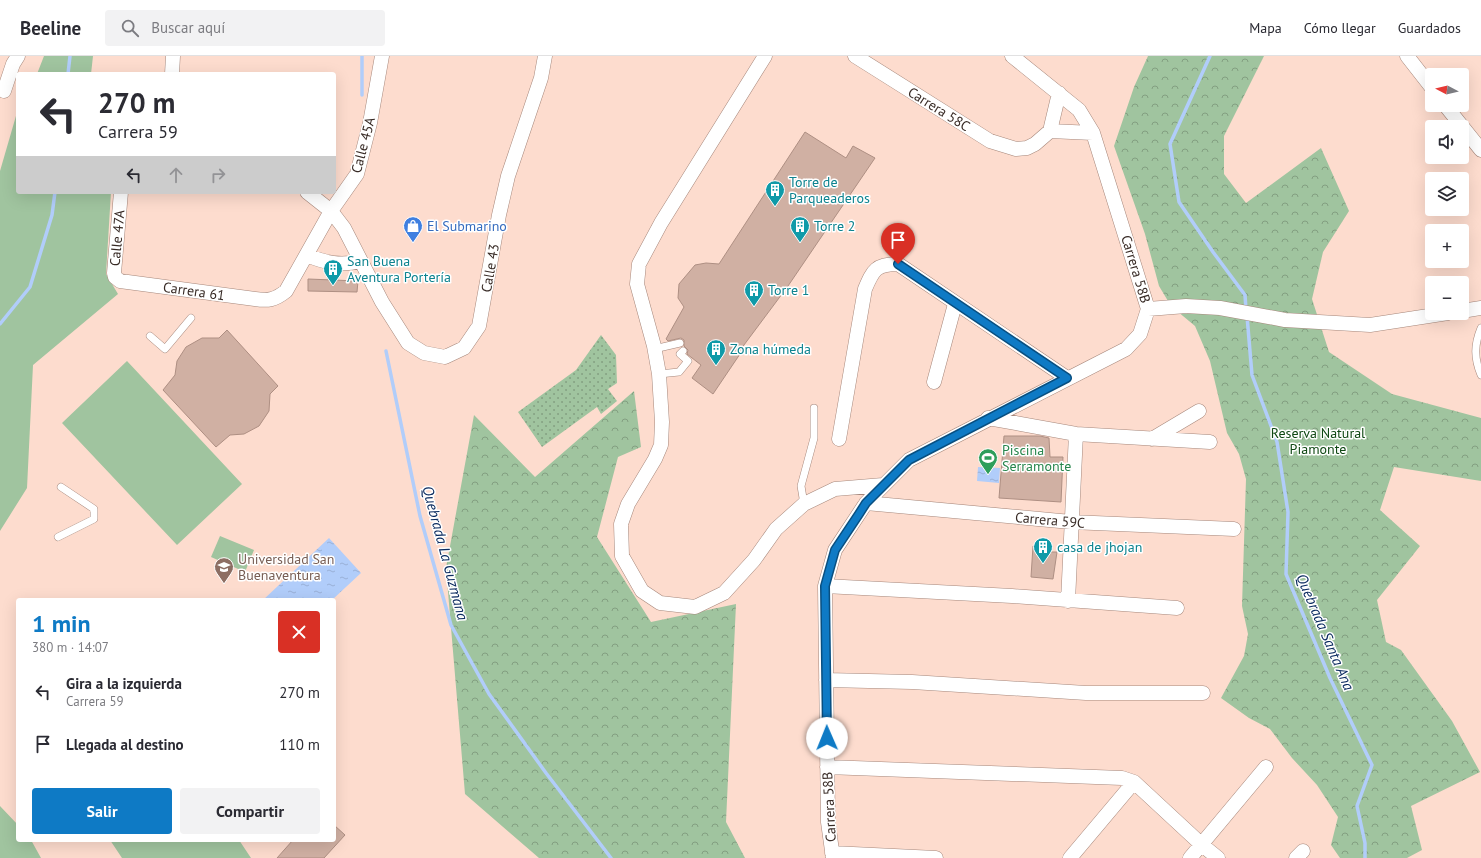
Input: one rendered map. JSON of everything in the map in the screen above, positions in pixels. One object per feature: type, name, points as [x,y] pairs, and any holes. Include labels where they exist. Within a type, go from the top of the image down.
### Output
[{"type":"street","points":[[4,91],[13,64],[18,56]]},
{"type":"street","points":[[172,72],[173,56]]},
{"type":"street","name":"Calle 45A","points":[[268,301],[277,299],[286,291],[331,211],[357,174],[370,123],[382,56]]},
{"type":"street","name":"Calle 43","points":[[310,194],[331,211],[344,228],[382,302],[408,343],[424,353],[445,357],[464,348],[479,326],[499,215],[508,176],[541,78],[545,56]]},
{"type":"street","points":[[541,78],[555,56]]},
{"type":"street","points":[[765,56],[661,223],[639,264],[637,284],[659,374],[662,422],[661,445],[655,459],[628,504],[621,524],[622,556],[642,590],[660,603],[695,607],[724,593],[754,560],[776,529],[804,504],[835,489],[884,485]]},
{"type":"street","name":"Carrera 58C","points":[[855,56],[990,141],[1016,149],[1027,148],[1035,144],[1050,130]]},
{"type":"street","points":[[1407,56],[1425,79]]},
{"type":"street","name":"Carrera 58B","points":[[832,855],[828,822],[825,586],[835,550],[866,503],[909,460],[988,418],[1126,349],[1140,334],[1148,309],[1093,133],[1079,110],[1018,57]]},
{"type":"street","points":[[1059,93],[1050,130],[1093,133]]},
{"type":"street","points":[[1451,112],[1481,150]]},
{"type":"street","name":"Calle 47A","points":[[120,281],[115,277],[114,273],[121,194]]},
{"type":"street","points":[[307,255],[321,262],[336,264],[361,261]]},
{"type":"street","points":[[839,439],[865,289],[872,272],[885,264],[898,264],[1067,378]]},
{"type":"street","name":"Carrera 61","points":[[120,281],[268,301]]},
{"type":"street","points":[[934,382],[956,304]]},
{"type":"street","points":[[1148,309],[1186,306],[1220,308],[1269,317],[1318,323],[1370,326],[1425,317]]},
{"type":"street","points":[[1469,310],[1481,308]]},
{"type":"street","points":[[1152,439],[1199,412]]},
{"type":"street","points":[[988,418],[1076,434],[1210,442]]},
{"type":"street","points":[[1068,601],[1076,434]]},
{"type":"street","name":"Carrera 59C","points":[[866,503],[1071,522],[1234,529]]},
{"type":"street","points":[[825,586],[1012,596],[1177,608]]},
{"type":"street","points":[[826,680],[912,682],[1086,694],[1203,693]]},
{"type":"street","points":[[827,767],[1122,778],[1134,782],[1218,858]]},
{"type":"street","points":[[1190,858],[1266,767]]},
{"type":"street","points":[[1070,858],[1134,782]]},
{"type":"street","points":[[832,855],[936,858]]},
{"type":"lane","points":[[150,336],[164,349],[191,318]]},
{"type":"lane","points":[[1481,328],[1476,339],[1475,359],[1481,375]]},
{"type":"lane","points":[[654,349],[680,343]]},
{"type":"lane","points":[[659,374],[679,372],[688,361],[680,354],[683,351]]},
{"type":"lane","points":[[804,504],[801,486],[814,438],[814,408]]},
{"type":"lane","points":[[58,536],[94,519],[95,514],[94,509],[61,487]]},
{"type":"green space","points":[[44,56],[93,56],[91,72],[38,72]]},
{"type":"green space","name":"Reserva Natural Piamonte","points":[[1148,56],[1264,56],[1224,136],[1224,174],[1246,203],[1321,148],[1349,211],[1323,252],[1312,299],[1329,352],[1392,394],[1481,418],[1481,481],[1394,467],[1380,510],[1420,546],[1377,600],[1386,642],[1401,650],[1452,721],[1480,772],[1411,806],[1422,850],[1407,858],[1340,858],[1331,845],[1338,817],[1317,785],[1292,758],[1270,729],[1249,718],[1221,698],[1244,656],[1248,634],[1242,606],[1246,479],[1239,454],[1227,433],[1210,361],[1195,326],[1171,306],[1159,286],[1145,234],[1114,146],[1134,87]]},
{"type":"green space","points":[[16,116],[16,194],[111,194],[106,274],[118,294],[33,365],[27,488],[0,531],[0,171]]},
{"type":"green space","points":[[601,335],[616,355],[617,383],[608,389],[617,401],[601,414],[597,407],[542,447],[518,412],[576,370]]},
{"type":"green space","points":[[127,361],[242,484],[177,545],[62,423]]},
{"type":"green space","points":[[634,391],[641,447],[618,457],[597,537],[651,622],[736,604],[726,822],[745,858],[539,858],[465,794],[446,568],[474,415],[535,477]]},
{"type":"green space","points":[[220,536],[254,550],[245,572],[211,557]]},
{"type":"green space","points":[[0,806],[16,823],[16,842],[32,842],[41,858],[0,858]]},
{"type":"green space","points":[[111,842],[240,842],[251,858],[122,858]]},
{"type":"water","name":"Piscina Serramonte","points":[[978,467],[1000,468],[999,483],[977,481]]},
{"type":"water","points":[[329,538],[361,573],[334,598],[265,598]]},
{"type":"building","points":[[805,132],[846,158],[853,146],[875,158],[788,286],[738,353],[740,354],[713,394],[692,378],[701,365],[687,354],[688,350],[684,346],[684,340],[681,338],[668,341],[666,339],[684,307],[678,298],[679,284],[695,265],[706,263],[719,264]]},
{"type":"building","name":"San Buena Aventura Portería","points":[[308,279],[358,281],[357,292],[308,291]]},
{"type":"building","points":[[227,330],[278,386],[270,394],[269,411],[259,426],[244,434],[230,435],[216,447],[163,390],[175,375],[177,361],[186,347],[202,338],[219,338]]},
{"type":"building","points":[[1004,436],[1040,436],[1049,438],[1050,457],[1063,457],[1061,502],[999,498]]},
{"type":"building","name":"casa de jhojan","points":[[1033,546],[1043,547],[1043,552],[1057,552],[1053,579],[1031,577]]},
{"type":"building","points":[[336,827],[345,835],[324,858],[277,858],[291,842],[336,842]]},
{"type":"waterway","points":[[68,72],[70,56]]},
{"type":"waterway","points":[[362,56],[362,95]]},
{"type":"waterway","name":"Quebrada Santa Ana","points":[[1210,56],[1170,144],[1179,202],[1213,252],[1245,295],[1246,310]]},
{"type":"waterway","points":[[0,324],[30,287],[52,215],[55,194]]},
{"type":"waterway","name":"Quebrada Santa Ana","points":[[1247,316],[1252,375],[1277,442],[1288,512],[1286,574],[1330,678],[1372,765],[1357,806],[1365,843],[1365,858]]},
{"type":"waterway","name":"Quebrada La Guzmana","points":[[386,351],[420,516],[451,625],[489,694],[546,773],[611,858]]},
{"type":"place","name":"Torre de Parqueaderos","points":[[775,207]]},
{"type":"place","name":"El Submarino","points":[[413,243]]},
{"type":"place","name":"Torre 2","points":[[800,243]]},
{"type":"place","name":"San Buena Aventura Portería","points":[[333,286]]},
{"type":"place","name":"Torre 1","points":[[754,307]]},
{"type":"place","name":"Zona húmeda","points":[[716,366]]},
{"type":"place","name":"Piscina Serramonte","points":[[988,475]]},
{"type":"place","name":"casa de jhojan","points":[[1043,564]]},
{"type":"place","name":"Universidad San Buenaventura","points":[[224,584]]},
{"type":"route","points":[[827,738],[825,586],[835,550],[866,503],[909,460],[1067,378],[898,264]]}]
